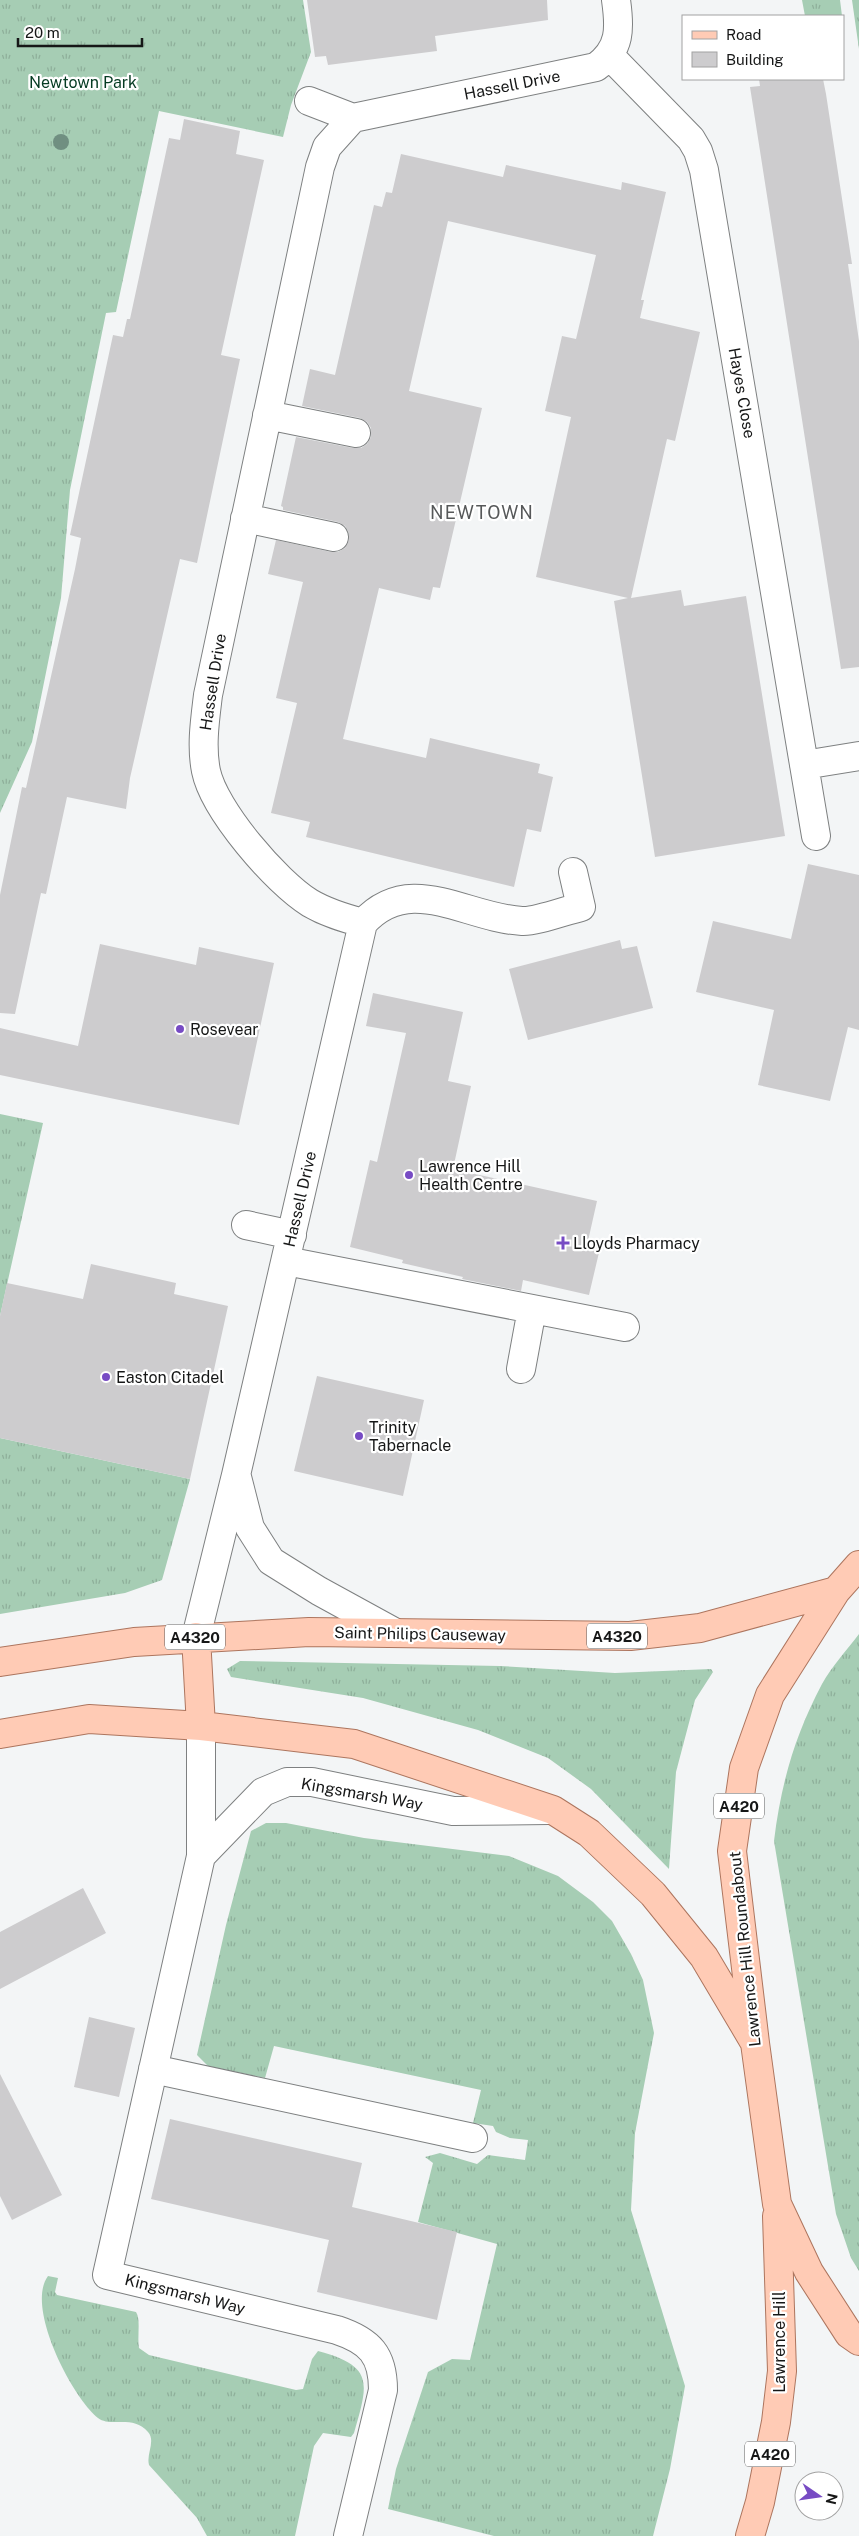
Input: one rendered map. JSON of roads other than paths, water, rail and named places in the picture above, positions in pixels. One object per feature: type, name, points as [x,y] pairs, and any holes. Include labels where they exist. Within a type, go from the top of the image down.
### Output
[{"type":"main road","name":"Lawrence Hill Roundabout","points":[[859,1565],[836,1591],[770,1695],[744,1768],[732,1851],[754,2043],[777,2204],[809,2272],[849,2334],[859,2341]]},
{"type":"main road","name":"Saint Philips Causeway","points":[[0,1662],[81,1649],[196,1637],[309,1632],[392,1631],[477,1635],[630,1636],[700,1628],[836,1591]]},
{"type":"main road","points":[[196,1637],[201,1726]]},
{"type":"main road","points":[[0,1734],[89,1719],[201,1726],[354,1744],[553,1810],[589,1833],[653,1894],[704,1957],[754,2043]]},
{"type":"main road","name":"Lawrence Hill","points":[[750,2536],[760,2502],[776,2422],[782,2371],[777,2204]]},
{"type":"street","name":"Hassell Drive","points":[[196,1637],[236,1475],[363,923],[333,915],[309,902],[284,883],[229,819],[211,788],[206,770],[204,730],[208,695],[320,168],[327,147],[353,118],[586,71],[596,67],[609,55],[618,40],[616,0]]},
{"type":"street","name":"Hayes Close","points":[[609,55],[691,139],[698,151],[704,170],[816,836]]},
{"type":"street","points":[[309,101],[353,118]]},
{"type":"street","points":[[267,415],[356,433]]},
{"type":"street","points":[[245,518],[334,537]]},
{"type":"street","points":[[804,765],[859,756]]},
{"type":"street","points":[[363,923],[374,910],[389,902],[410,898],[523,921],[581,907],[573,872]]},
{"type":"street","points":[[246,1225],[289,1248],[532,1309],[625,1327]]},
{"type":"street","points":[[521,1369],[532,1309]]},
{"type":"street","name":"Hassell Drive","points":[[236,1475],[250,1528],[271,1561],[319,1591],[392,1631]]},
{"type":"street","name":"Kingsmarsh Way","points":[[201,1726],[201,1856],[107,2275],[337,2330],[356,2339],[374,2352],[381,2366],[383,2390],[348,2536]]},
{"type":"street","name":"Kingsmarsh Way","points":[[201,1856],[263,1792],[287,1782],[312,1782],[453,1811],[553,1810]]},
{"type":"street","points":[[153,2069],[473,2138]]},
{"type":"place","name":"Rosevear","points":[[180,1029]]},
{"type":"place","name":"Lawrence Hill Health Centre","points":[[409,1175]]},
{"type":"place","name":"Lloyds Pharmacy","points":[[563,1243]]},
{"type":"place","name":"Easton Citadel","points":[[106,1377]]},
{"type":"place","name":"Trinity Tabernacle","points":[[359,1436]]},
{"type":"district","name":"NEWTOWN","points":[[482,512]]},
{"type":"park label","name":"Newtown Park","points":[[83,82]]}]
